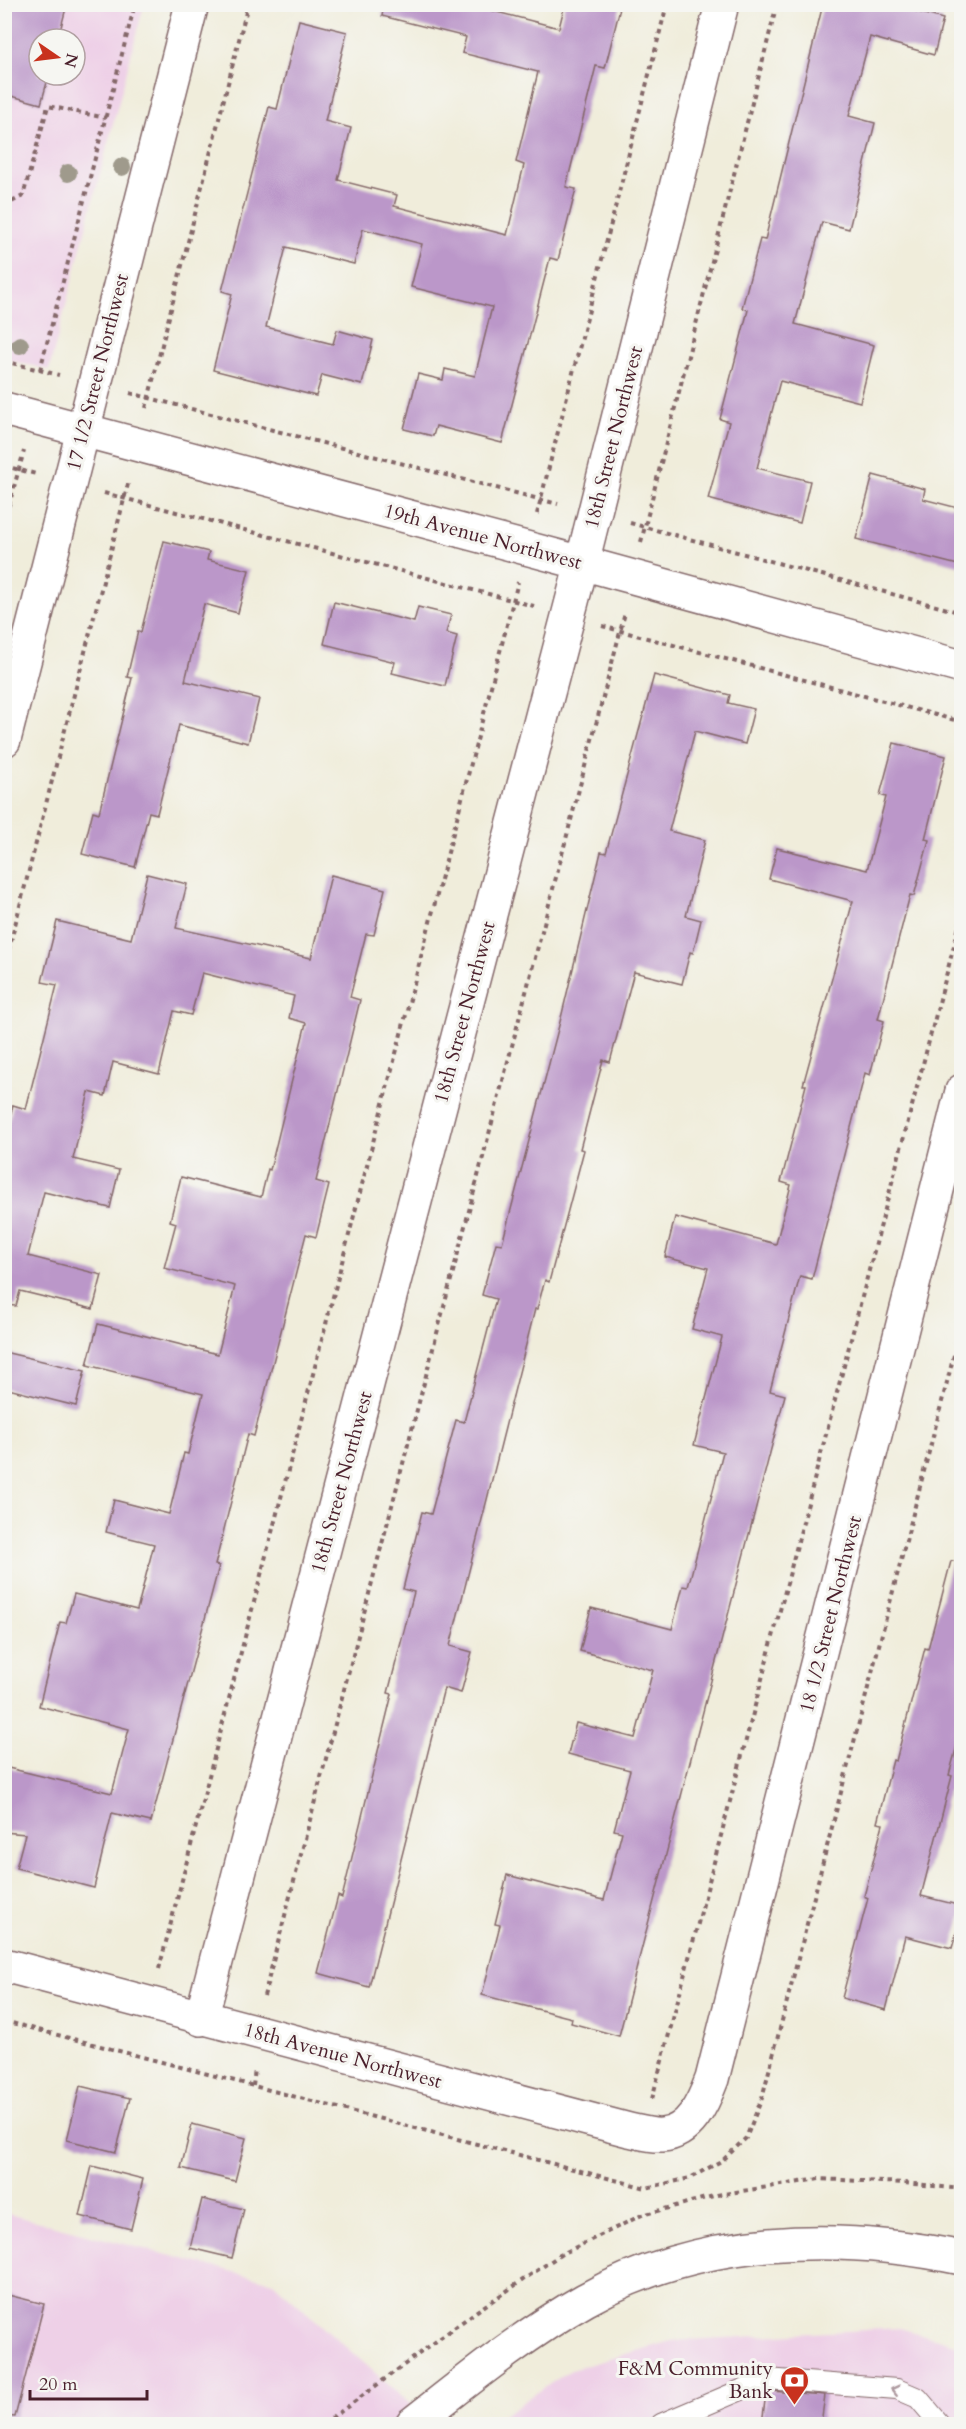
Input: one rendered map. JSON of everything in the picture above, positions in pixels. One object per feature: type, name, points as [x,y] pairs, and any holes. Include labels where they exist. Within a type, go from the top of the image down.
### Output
[{"type":"street","name":"17 1/2 Street Northwest","points":[[4,740],[192,4]]},
{"type":"street","name":"18th Street Northwest","points":[[201,2019],[582,563],[722,4]]},
{"type":"street","name":"19th Avenue Northwest","points":[[4,409],[962,667]]},
{"type":"street","name":"18 1/2 Street Northwest","points":[[682,2129],[701,2106],[712,2079],[962,1090]]},
{"type":"street","name":"18th Avenue Northwest","points":[[4,1965],[201,2019],[629,2130],[661,2135],[682,2129]]},
{"type":"street","points":[[412,2424],[481,2370],[586,2299],[632,2279],[693,2257],[764,2245],[806,2242],[893,2247],[962,2258]]},
{"type":"lane","points":[[661,2424],[767,2379],[897,2389],[918,2398],[940,2424]]},
{"type":"path","points":[[4,361],[40,370],[135,4]]},
{"type":"path","points":[[248,4],[149,398],[540,500],[667,4]]},
{"type":"path","points":[[777,4],[645,527],[962,613]]},
{"type":"path","points":[[4,206],[23,196],[48,106],[106,118]]},
{"type":"path","points":[[4,466],[18,469],[4,523]]},
{"type":"path","points":[[4,968],[124,498],[514,600],[150,2004]]},
{"type":"path","points":[[263,1999],[621,632],[962,722]]},
{"type":"path","points":[[629,2130],[651,2106],[962,915]]},
{"type":"path","points":[[4,2021],[563,2168]]},
{"type":"shaded area","points":[[4,5],[144,5],[49,370],[5,359]]},
{"type":"shaded area","points":[[4,2213],[273,2282],[409,2403],[422,2424],[5,2424]]},
{"type":"shaded area","name":"F&M Community Bank","points":[[900,2328],[961,2346],[961,2424],[490,2424],[571,2370],[671,2341]]},
{"type":"building","points":[[4,4],[67,4],[61,27],[27,27],[27,87],[46,87],[41,104],[4,94]]},
{"type":"building","points":[[384,4],[466,4],[559,28],[565,4],[621,4],[605,68],[596,66],[566,187],[576,189],[558,260],[550,258],[502,443],[436,426],[433,436],[404,429],[418,374],[443,380],[445,369],[475,376],[492,307],[411,287],[422,244],[363,229],[354,264],[286,247],[266,327],[333,344],[337,330],[373,340],[362,385],[322,375],[316,396],[213,370],[232,294],[222,291],[269,107],[277,109],[299,20],[347,32],[325,121],[351,128],[338,180],[397,195],[394,206],[507,235],[524,165],[516,162],[538,72],[462,53],[466,37],[382,16]]},
{"type":"building","points":[[823,4],[889,4],[943,19],[934,55],[870,37],[849,116],[875,123],[849,229],[822,222],[795,324],[874,345],[860,402],[780,381],[757,468],[810,481],[800,523],[708,499],[729,422],[720,419],[748,310],[742,308],[760,239],[765,240]]},
{"type":"building","points":[[873,475],[925,489],[923,499],[962,509],[962,566],[856,539]]},
{"type":"building","points":[[164,541],[209,552],[207,560],[249,570],[238,613],[204,604],[185,681],[259,699],[248,743],[179,725],[157,814],[149,812],[135,867],[82,854],[93,811],[99,813],[132,678],[127,677]]},
{"type":"building","points":[[334,602],[414,622],[418,607],[451,615],[446,633],[457,636],[445,686],[392,673],[395,662],[324,644]]},
{"type":"building","points":[[654,675],[730,695],[728,703],[754,709],[745,744],[695,731],[669,831],[705,840],[686,916],[701,920],[693,953],[690,952],[682,984],[634,972],[610,1062],[603,1060],[580,1149],[584,1150],[549,1282],[545,1280],[537,1309],[535,1309],[450,1646],[472,1652],[461,1693],[444,1688],[369,1987],[318,1973],[338,1896],[342,1898],[392,1694],[388,1693],[414,1592],[403,1589],[422,1512],[431,1514],[456,1420],[464,1422],[496,1299],[482,1295],[496,1243],[502,1244],[562,1014],[601,852],[606,853]]},
{"type":"building","points":[[894,743],[946,756],[925,839],[929,840],[914,896],[910,895],[878,1019],[884,1021],[870,1075],[865,1073],[812,1279],[800,1276],[770,1391],[785,1395],[619,2036],[571,2023],[572,2018],[482,1995],[500,1925],[495,1924],[507,1875],[604,1900],[622,1832],[614,1830],[630,1770],[568,1754],[576,1723],[635,1738],[653,1670],[580,1651],[591,1608],[672,1629],[683,1586],[688,1587],[723,1452],[694,1445],[722,1337],[692,1329],[708,1268],[665,1257],[675,1217],[776,1244],[791,1185],[781,1182],[806,1085],[803,1085],[853,901],[769,879],[777,848],[867,870],[886,797],[880,795]]},
{"type":"building","points":[[147,874],[187,884],[176,928],[311,958],[331,875],[385,889],[374,935],[366,934],[350,997],[360,1000],[316,1181],[329,1185],[316,1237],[306,1234],[254,1436],[248,1434],[215,1565],[219,1566],[151,1822],[112,1813],[94,1888],[16,1868],[25,1834],[4,1832],[4,1767],[112,1793],[129,1729],[39,1706],[60,1622],[66,1623],[74,1594],[137,1610],[154,1544],[106,1532],[114,1500],[169,1514],[184,1453],[188,1454],[203,1394],[87,1365],[98,1324],[218,1354],[235,1286],[164,1268],[176,1223],[170,1221],[181,1177],[261,1197],[268,1169],[270,1170],[306,1023],[289,1018],[294,996],[202,973],[191,1015],[174,1011],[159,1074],[113,1062],[105,1096],[89,1092],[73,1159],[119,1170],[110,1208],[44,1192],[28,1256],[102,1275],[93,1309],[20,1291],[16,1306],[4,1305],[4,1140],[13,1105],[26,1109],[57,985],[42,982],[57,921],[131,939]]},
{"type":"building","points":[[4,1352],[85,1371],[76,1406],[4,1388]]},
{"type":"building","points":[[951,1561],[962,1562],[962,1727],[949,1775],[952,1776],[921,1896],[962,1906],[962,1914],[952,1948],[905,1936],[886,2010],[842,1998],[868,1898],[864,1896],[883,1824],[877,1823]]},
{"type":"building","points":[[80,2086],[130,2098],[116,2152],[67,2140]]},
{"type":"building","points":[[192,2124],[246,2138],[235,2181],[181,2168]]},
{"type":"building","points":[[92,2166],[143,2179],[131,2229],[80,2216]]},
{"type":"building","points":[[202,2199],[244,2209],[232,2258],[190,2248]]},
{"type":"building","points":[[4,2294],[44,2304],[15,2417],[4,2416]]},
{"type":"building","name":"F&M Community Bank","points":[[769,2391],[825,2395],[821,2424],[762,2424],[766,2393]]},
{"type":"place","name":"F&M Community Bank","points":[[794,2406]]}]
